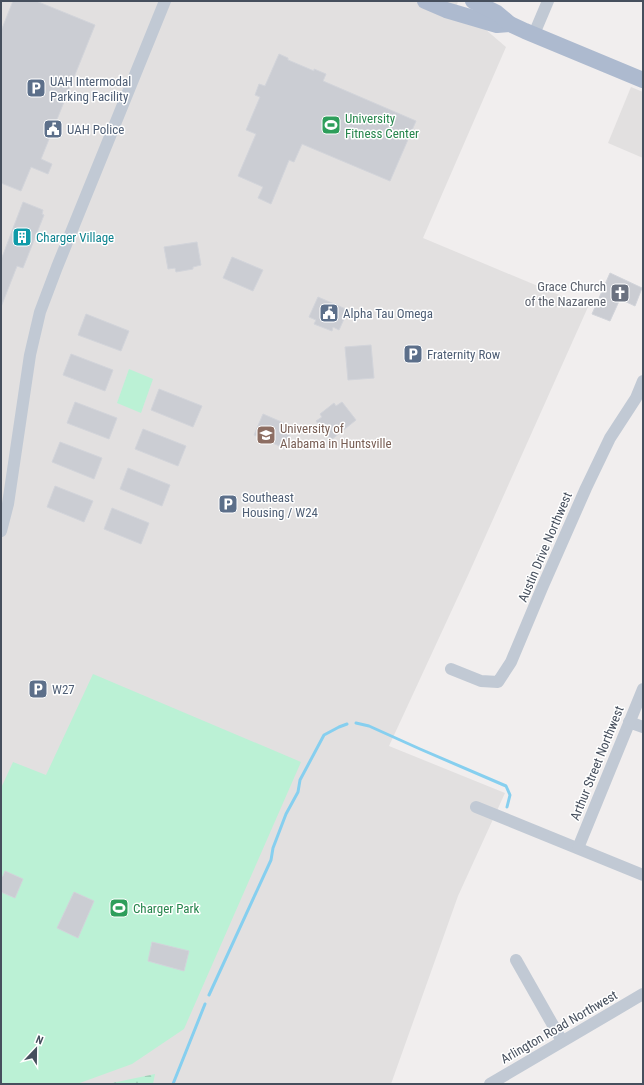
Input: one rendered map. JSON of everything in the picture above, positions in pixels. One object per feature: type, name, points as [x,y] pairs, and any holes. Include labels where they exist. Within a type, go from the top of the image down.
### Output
[{"type":"main road","points":[[425,1],[446,10],[497,25],[510,24]]},
{"type":"main road","points":[[473,1],[497,13],[510,24],[559,46],[643,80]]},
{"type":"street","points":[[1,531],[8,504],[30,355],[40,312],[166,1]]},
{"type":"street","points":[[534,34],[548,1]]},
{"type":"street","name":"Austin Drive Northwest","points":[[451,669],[482,681],[498,682],[511,662],[586,488],[610,438],[636,398],[643,381]]},
{"type":"street","name":"Arthur Street Northwest","points":[[578,848],[643,689]]},
{"type":"street","points":[[629,722],[643,727]]},
{"type":"street","points":[[476,807],[643,875]]},
{"type":"street","points":[[516,960],[562,1041]]},
{"type":"street","name":"Arlington Road Northwest","points":[[490,1084],[643,994]]},
{"type":"shaded area","name":"University of Alabama in Huntsville","points":[[1,1],[458,1],[457,5],[506,47],[423,238],[588,307],[469,573],[389,746],[505,793],[458,896],[391,1084],[1,1084]]},
{"type":"shaded area","points":[[631,87],[643,92],[643,158],[608,143]]},
{"type":"green space","points":[[129,369],[153,379],[141,413],[117,403]]},
{"type":"green space","name":"Charger Park","points":[[93,674],[301,762],[184,1029],[132,1064],[77,1084],[1,1084],[1,788],[13,762],[46,775]]},
{"type":"green space","points":[[155,1074],[153,1084],[110,1084],[112,1083]]},
{"type":"building","name":"UAH Intermodal Parking Facility","points":[[13,1],[36,1],[95,25],[41,159],[52,164],[48,174],[31,167],[21,191],[1,183],[1,31]]},
{"type":"building","name":"University Fitness Center","points":[[279,54],[288,58],[288,60],[314,71],[314,69],[326,74],[323,81],[416,121],[390,181],[302,144],[294,162],[289,160],[271,204],[258,198],[263,187],[238,176],[256,134],[246,130],[260,97],[255,95],[259,84],[265,86]]},
{"type":"building","name":"Charger Village","points":[[23,202],[43,210],[42,214],[44,215],[23,268],[17,266],[1,307],[1,260]]},
{"type":"building","points":[[197,242],[201,265],[193,267],[193,269],[176,272],[175,268],[168,269],[164,247]]},
{"type":"building","points":[[232,257],[263,270],[253,291],[223,278]]},
{"type":"building","name":"Grace Church of the Nazarene","points":[[610,273],[642,288],[635,306],[620,299],[610,321],[592,314]]},
{"type":"building","name":"Alpha Tau Omega","points":[[318,297],[348,310],[339,330],[333,327],[332,331],[314,324],[316,320],[309,317]]},
{"type":"building","points":[[86,314],[129,331],[121,351],[78,335]]},
{"type":"building","points":[[371,345],[374,378],[348,380],[345,347]]},
{"type":"building","points":[[71,354],[113,370],[105,391],[63,375]]},
{"type":"building","points":[[159,389],[202,406],[193,427],[151,410]]},
{"type":"building","points":[[75,402],[117,418],[109,439],[67,423]]},
{"type":"building","points":[[342,402],[356,420],[331,440],[316,421],[322,417],[320,414],[334,403],[336,406]]},
{"type":"building","points":[[263,414],[293,427],[284,448],[254,435]]},
{"type":"building","points":[[143,429],[186,446],[178,466],[135,449]]},
{"type":"building","points":[[60,442],[102,458],[94,479],[52,462]]},
{"type":"building","points":[[128,468],[170,485],[162,506],[120,489]]},
{"type":"building","points":[[55,486],[93,501],[84,522],[47,507]]},
{"type":"building","points":[[112,508],[149,523],[141,544],[104,529]]},
{"type":"building","points":[[5,871],[23,879],[15,898],[1,892],[1,877]]},
{"type":"building","points":[[74,892],[94,901],[78,938],[57,928]]},
{"type":"building","points":[[152,942],[189,951],[184,971],[148,961]]},
{"type":"waterway","points":[[356,723],[369,726],[506,786],[510,795],[507,807]]},
{"type":"waterway","points":[[209,995],[271,860],[273,848],[286,814],[298,792],[300,780],[324,735],[347,724]]},
{"type":"waterway","points":[[173,1084],[205,1004]]},
{"type":"place","name":"UAH Intermodal Parking Facility","points":[[36,88]]},
{"type":"place","name":"University Fitness Center","points":[[331,125]]},
{"type":"place","name":"UAH Police","points":[[53,129]]},
{"type":"place","name":"Charger Village","points":[[22,237]]},
{"type":"place","name":"Grace Church of the Nazarene","points":[[620,293]]},
{"type":"place","name":"Alpha Tau Omega","points":[[329,313]]},
{"type":"place","name":"Fraternity Row","points":[[413,354]]},
{"type":"place","name":"University of Alabama in Huntsville","points":[[266,435]]},
{"type":"place","name":"Southeast Housing / W24","points":[[228,504]]},
{"type":"place","name":"W27","points":[[38,689]]},
{"type":"place","name":"Charger Park","points":[[119,908]]}]
